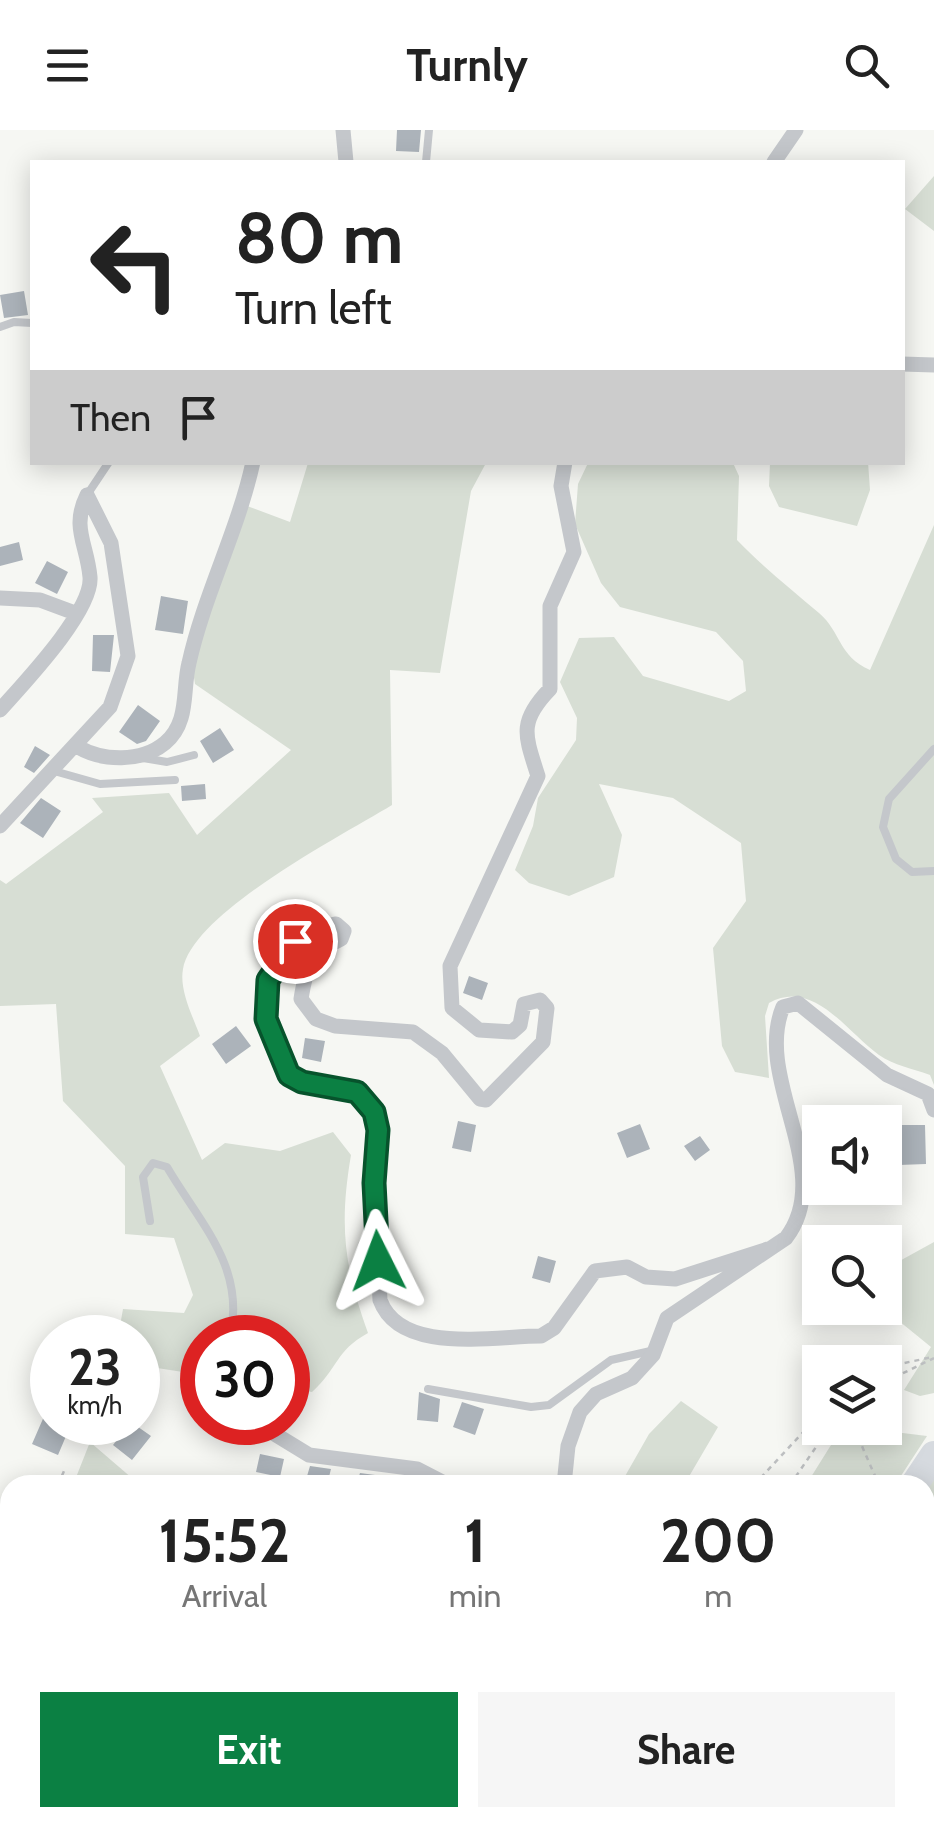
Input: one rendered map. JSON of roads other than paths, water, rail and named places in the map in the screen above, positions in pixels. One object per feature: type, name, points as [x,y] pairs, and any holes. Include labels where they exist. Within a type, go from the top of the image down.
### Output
[{"type":"street","points":[[343,130],[346,160]]},
{"type":"street","points":[[775,160],[796,130]]},
{"type":"street","points":[[905,364],[934,365]]},
{"type":"street","points":[[78,747],[96,758],[134,756],[164,744],[185,706],[188,664],[253,465]]},
{"type":"street","points":[[564,465],[561,486],[574,552],[550,606],[550,689],[531,708],[525,736],[538,776],[450,966],[452,1008],[480,1030],[512,1032],[520,1025],[524,1004],[540,1000],[546,1008],[544,1042],[486,1100],[480,1099],[442,1052],[413,1032],[370,1032],[316,1019],[301,999],[307,964],[323,947],[342,939],[344,931],[336,924],[319,927],[295,941],[281,957],[268,980],[266,1019],[289,1075],[302,1082],[357,1092],[374,1112],[378,1130],[374,1183],[380,1300],[386,1317],[406,1330],[427,1336],[541,1336],[554,1328],[596,1271],[627,1267],[646,1277],[674,1279],[768,1249]]},
{"type":"street","points":[[0,710],[42,664],[87,596],[91,579],[77,524],[87,495]]},
{"type":"street","points":[[0,826],[78,747],[110,707],[128,656],[111,543],[87,495]]},
{"type":"street","points":[[0,598],[40,600],[75,613]]},
{"type":"street","points":[[565,1475],[568,1446],[580,1412],[596,1394],[632,1378],[655,1350],[667,1318],[768,1249],[797,1224],[801,1172],[795,1123],[776,1077],[782,1007],[798,1003],[886,1074],[928,1094],[934,1110]]},
{"type":"street","points":[[293,1445],[310,1455],[417,1470],[427,1475]]},
{"type":"lane","points":[[426,160],[430,130]]},
{"type":"lane","points":[[0,327],[30,322]]},
{"type":"lane","points":[[87,495],[106,465]]},
{"type":"lane","points":[[934,750],[889,798],[883,827],[896,859],[912,872],[934,872]]},
{"type":"lane","points":[[134,756],[167,762],[194,756]]},
{"type":"lane","points":[[54,771],[100,784],[175,780]]},
{"type":"lane","points":[[150,1221],[142,1177],[153,1163],[168,1167],[229,1265],[235,1315]]},
{"type":"lane","points":[[428,1388],[531,1407],[548,1405],[611,1360],[655,1350]]}]
